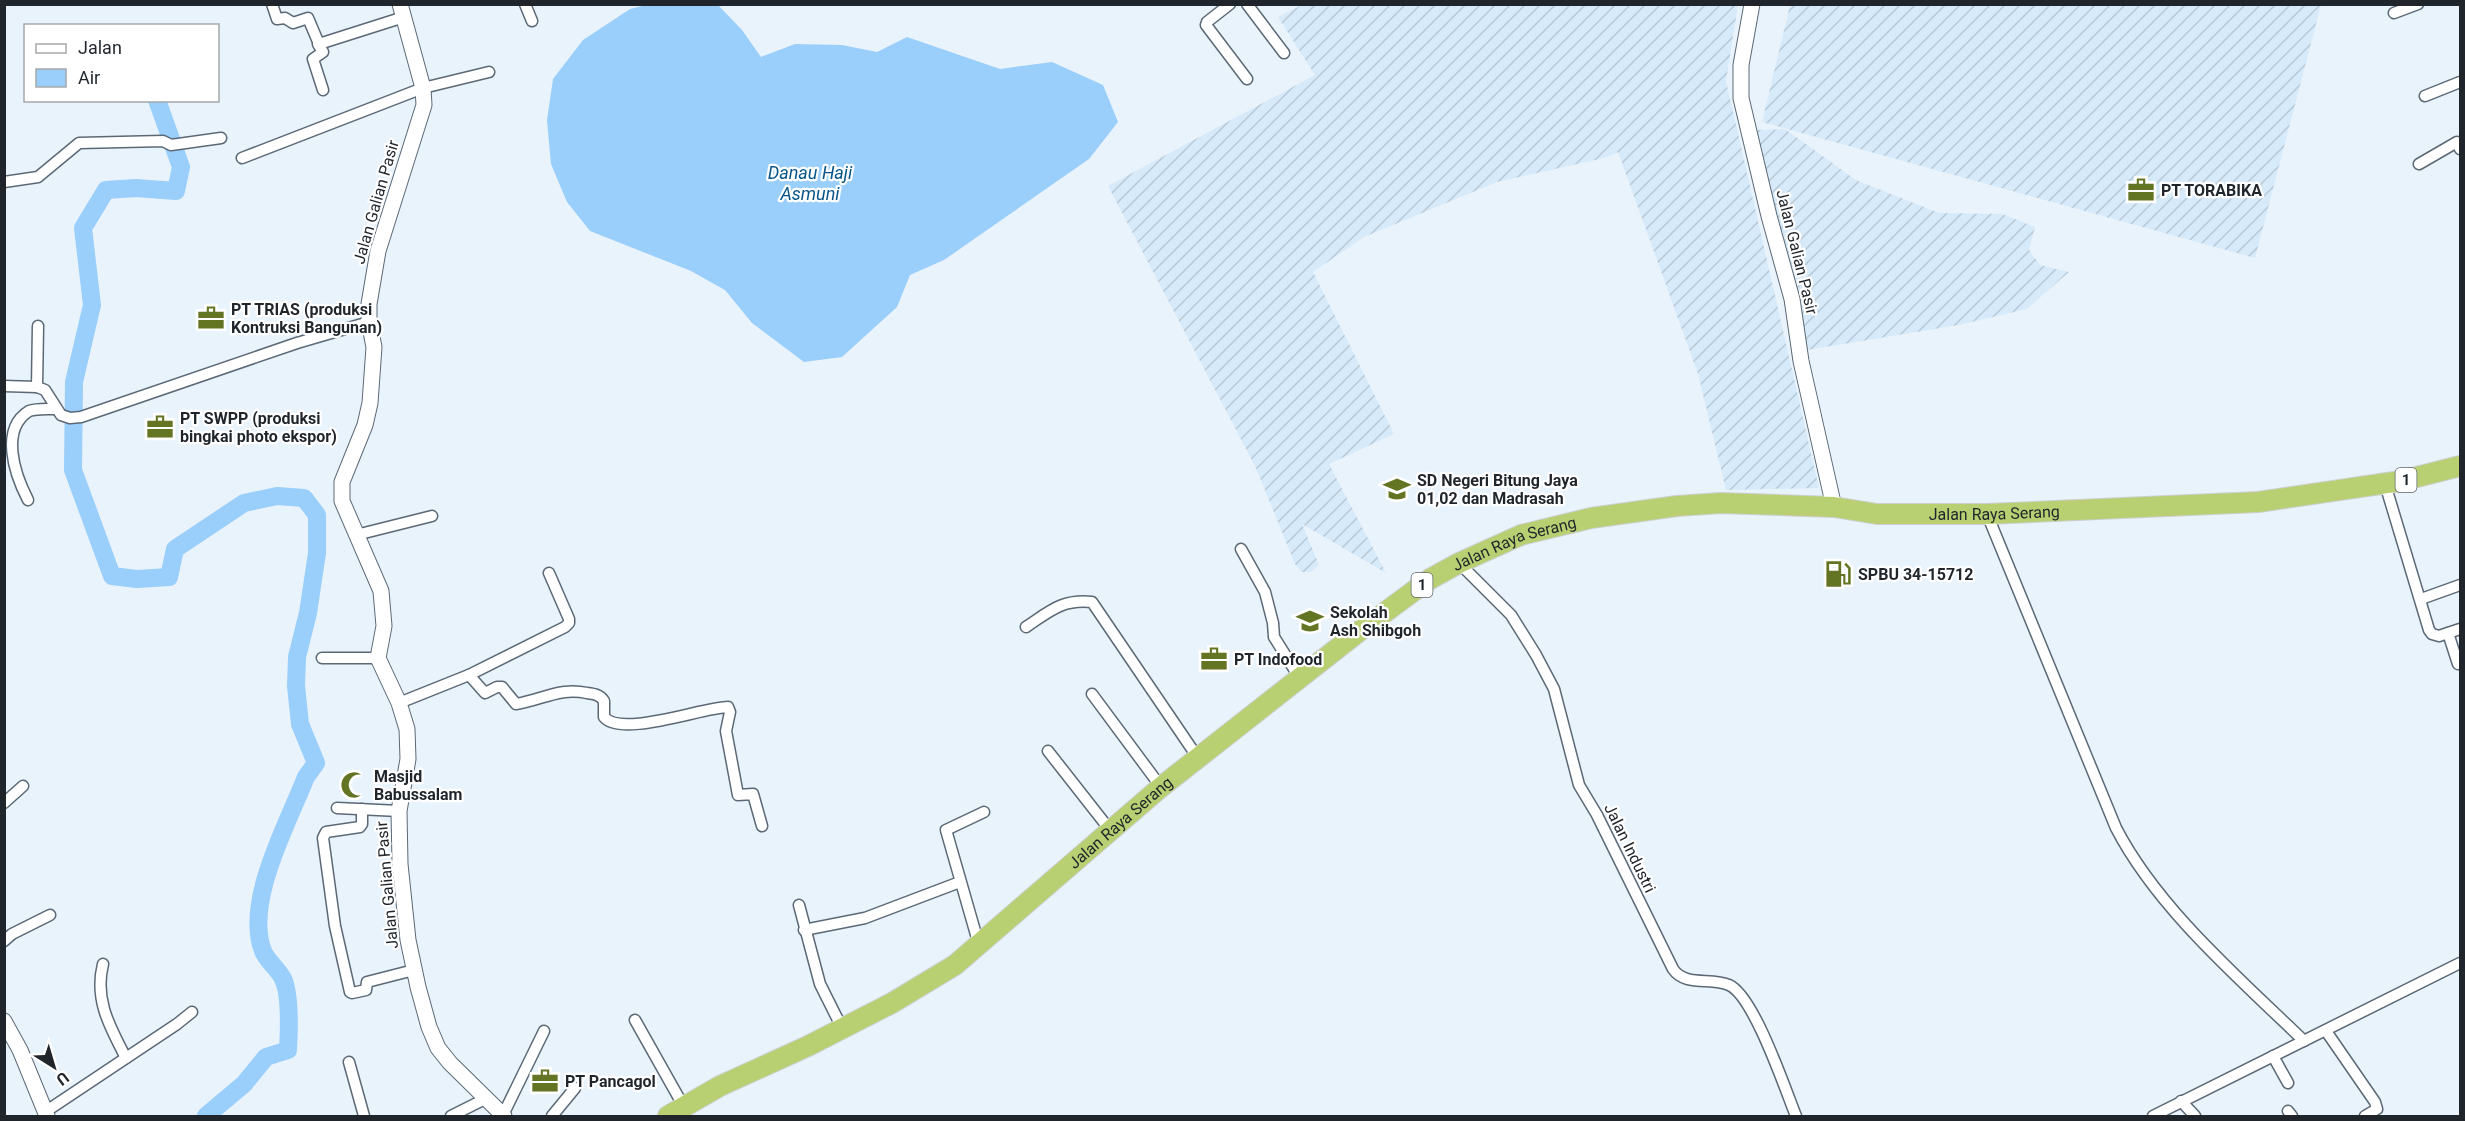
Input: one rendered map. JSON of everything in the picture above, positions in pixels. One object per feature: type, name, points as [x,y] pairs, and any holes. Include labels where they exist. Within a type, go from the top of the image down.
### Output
[{"type":"highway","name":"Jalan Raya Serang","points":[[676,1112],[720,1086],[808,1046],[892,1003],[955,965],[1161,787],[1299,677],[1407,595],[1459,563],[1521,536],[1591,518],[1677,506],[1721,503],[1834,507],[1877,514],[1987,514],[2279,501],[2341,489],[2385,484],[2460,466]]},
{"type":"street","points":[[272,4],[276,18],[285,18],[293,22],[308,18],[323,52],[313,59],[323,90]]},
{"type":"street","points":[[525,4],[532,21]]},
{"type":"street","points":[[1230,4],[1206,25],[1247,79]]},
{"type":"street","points":[[1247,4],[1284,53]]},
{"type":"street","name":"Jalan Galian Pasir","points":[[1752,4],[1741,65],[1742,98],[1769,216],[1792,299],[1801,361],[1834,507]]},
{"type":"street","points":[[2394,13],[2418,4]]},
{"type":"street","points":[[318,44],[402,11]]},
{"type":"street","name":"Jalan Galian Pasir","points":[[402,11],[423,88],[424,105],[378,251],[369,304],[369,322],[374,347],[370,403],[366,425],[342,482],[342,501],[381,591],[384,626],[378,658],[399,703],[409,741],[406,776],[399,811],[400,864],[408,940],[414,970],[429,1027],[438,1048],[450,1064],[503,1116]]},
{"type":"street","points":[[242,158],[423,88],[489,72]]},
{"type":"street","points":[[2425,96],[2460,82]]},
{"type":"street","points":[[4,182],[38,177],[80,143],[163,141],[173,145],[221,138]]},
{"type":"street","points":[[2419,164],[2459,144]]},
{"type":"street","points":[[4,386],[37,387],[50,395],[61,415],[75,417],[297,343],[369,322]]},
{"type":"street","points":[[37,387],[38,326]]},
{"type":"street","points":[[28,500],[8,461],[5,440],[8,429],[30,410],[57,409]]},
{"type":"street","points":[[2385,484],[2432,634],[2439,636],[2460,629]]},
{"type":"street","points":[[1987,514],[2116,828],[2129,853],[2167,902],[2219,958],[2304,1041]]},
{"type":"street","points":[[356,535],[432,516]]},
{"type":"street","points":[[1241,549],[1265,592],[1274,637],[1299,677]]},
{"type":"street","name":"Jalan Industri","points":[[1459,563],[1511,615],[1554,689],[1579,784],[1597,815],[1673,969],[1681,977],[1729,984],[1741,993],[1760,1029],[1796,1116]]},
{"type":"street","points":[[399,703],[469,675],[569,623],[549,573]]},
{"type":"street","points":[[2421,599],[2460,585]]},
{"type":"street","points":[[1026,627],[1057,606],[1074,600],[1092,602],[1198,758]]},
{"type":"street","points":[[2448,633],[2458,664]]},
{"type":"street","points":[[322,658],[378,658]]},
{"type":"street","points":[[469,675],[485,693],[502,687],[516,704],[562,691],[597,695],[604,701],[604,717],[612,723],[626,724],[682,717],[728,707],[730,712],[726,731],[738,795],[753,794],[762,826]]},
{"type":"street","points":[[1092,694],[1161,787]]},
{"type":"street","points":[[1048,751],[1110,830]]},
{"type":"street","points":[[4,803],[22,786]]},
{"type":"street","points":[[337,808],[399,811]]},
{"type":"street","points":[[362,809],[360,827],[326,832],[323,838],[335,926],[350,992],[366,990],[367,982],[414,970]]},
{"type":"street","points":[[978,945],[946,830],[984,812]]},
{"type":"street","points":[[804,930],[865,918],[960,882]]},
{"type":"street","points":[[799,905],[820,984],[842,1028]]},
{"type":"street","points":[[4,941],[12,934],[50,915]]},
{"type":"street","points":[[2153,1116],[2460,963]]},
{"type":"street","points":[[103,964],[99,980],[100,1000],[109,1026],[126,1058]]},
{"type":"street","points":[[4,1021],[20,1050],[46,1114],[192,1012]]},
{"type":"street","points":[[635,1020],[676,1112]]},
{"type":"street","points":[[2326,1030],[2375,1102],[2377,1109],[2365,1116]]},
{"type":"street","points":[[503,1116],[544,1031]]},
{"type":"street","points":[[2273,1056],[2288,1083]]},
{"type":"street","points":[[349,1062],[364,1116]]},
{"type":"street","points":[[552,1116],[575,1088]]},
{"type":"street","points":[[452,1116],[487,1098]]},
{"type":"street","points":[[2181,1101],[2195,1116]]},
{"type":"shaded area","name":"PT TORABIKA","points":[[1790,4],[2321,5],[2255,258],[1762,122]]},
{"type":"shaded area","points":[[1302,5],[1738,5],[1726,81],[1819,488],[1726,490],[1698,374],[1618,152],[1604,158],[1497,182],[1364,237],[1313,272],[1394,434],[1329,464],[1386,573],[1302,524],[1319,565],[1311,572],[1302,572],[1295,564],[1256,468],[1108,186],[1315,75],[1278,17]]},
{"type":"shaded area","points":[[1785,129],[1856,180],[1939,213],[2002,214],[2035,227],[2029,250],[2040,265],[2069,272],[2027,309],[1959,325],[1807,350],[1800,299],[1755,130]]},
{"type":"water","name":"Danau Haji Asmuni","points":[[646,5],[718,5],[742,30],[761,57],[795,44],[842,45],[877,52],[907,37],[1000,69],[1052,62],[1103,85],[1118,122],[1089,159],[944,260],[910,275],[897,307],[842,357],[804,362],[752,323],[725,290],[691,271],[590,231],[567,202],[551,164],[547,120],[553,79],[583,40],[630,9]]},
{"type":"waterway","points":[[158,102],[181,167],[176,191],[136,188],[106,190],[83,228],[92,305],[74,382],[73,470],[112,576],[137,579],[169,577],[175,549],[244,503],[277,496],[304,498],[317,515],[317,553],[308,613],[297,657],[296,686],[300,724],[316,763],[306,777],[279,839],[259,910],[259,931],[263,951],[282,977],[287,992],[288,1050],[266,1057],[244,1084],[206,1116]]},
{"type":"place","name":"PT TORABIKA","points":[[2141,190]]},
{"type":"place","name":"PT TRIAS (produksi Kontruksi Bangunan)","points":[[211,318]]},
{"type":"place","name":"PT SWPP (produksi bingkai photo ekspor)","points":[[160,427]]},
{"type":"place","name":"SD Negeri Bitung Jaya 01,02 dan Madrasah","points":[[1397,489]]},
{"type":"place","name":"SPBU 34-15712","points":[[1838,574]]},
{"type":"place","name":"Sekolah Ash Shibgoh","points":[[1310,621]]},
{"type":"place","name":"PT Indofood","points":[[1214,659]]},
{"type":"place","name":"Masjid Babussalam","points":[[354,785]]},
{"type":"place","name":"PT Pancagol","points":[[545,1081]]}]
